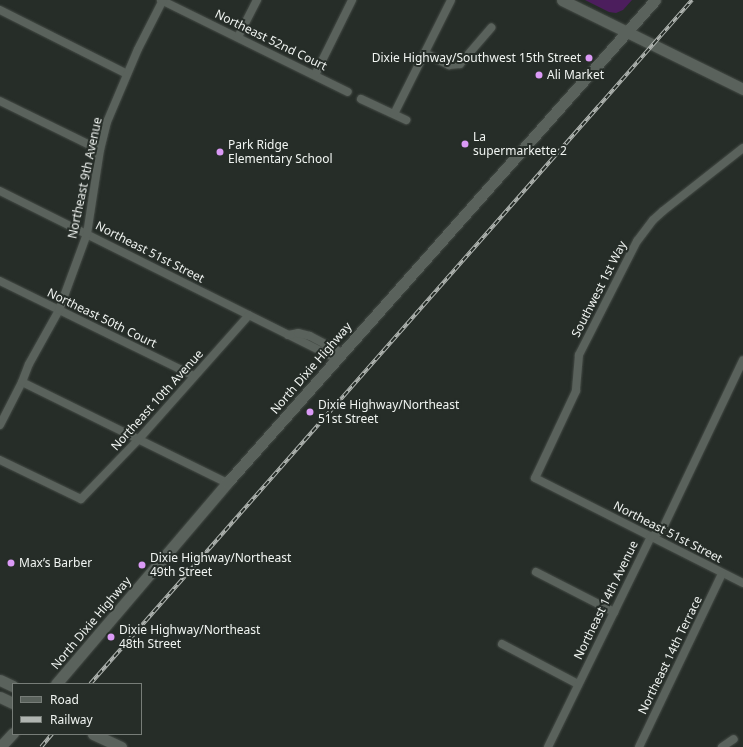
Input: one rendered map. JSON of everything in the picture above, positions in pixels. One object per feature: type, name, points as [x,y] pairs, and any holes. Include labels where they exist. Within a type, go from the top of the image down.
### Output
[{"type":"main road","points":[[562,0],[743,89]]},
{"type":"main road","name":"North Dixie Highway","points":[[57,683],[227,483],[655,0]]},
{"type":"main road","points":[[0,680],[12,686]]},
{"type":"main road","points":[[0,697],[12,703]]},
{"type":"main road","points":[[0,747],[12,734]]},
{"type":"main road","points":[[96,735],[121,747]]},
{"type":"street","name":"Northeast 52nd Court","points":[[162,0],[348,92]]},
{"type":"street","name":"Northeast 9th Avenue","points":[[0,425],[22,382],[28,364],[59,310],[86,234],[100,150],[107,122],[127,74],[162,0]]},
{"type":"street","points":[[238,37],[257,0]]},
{"type":"street","points":[[315,75],[352,0]]},
{"type":"street","points":[[394,114],[451,0]]},
{"type":"street","points":[[0,10],[127,74]]},
{"type":"street","points":[[425,53],[450,65],[460,64],[491,28]]},
{"type":"street","points":[[361,99],[406,120]]},
{"type":"street","points":[[0,101],[100,150]]},
{"type":"street","name":"Southwest 1st Way","points":[[535,478],[576,391],[578,355],[637,241],[658,215],[743,148]]},
{"type":"street","name":"Northeast 51st Street","points":[[0,191],[288,335],[298,333],[310,336],[340,356]]},
{"type":"street","name":"Northeast 50th Court","points":[[0,281],[194,376]]},
{"type":"street","name":"Northeast 10th Avenue","points":[[0,460],[81,499],[138,440],[250,315]]},
{"type":"street","name":"Northeast 14th Avenue","points":[[548,747],[651,537],[662,530],[743,360]]},
{"type":"street","points":[[22,382],[227,483]]},
{"type":"street","name":"Northeast 51st Street","points":[[535,478],[722,574],[743,583]]},
{"type":"street","points":[[536,572],[614,612]]},
{"type":"street","name":"Northeast 14th Terrace","points":[[639,747],[722,574]]},
{"type":"street","points":[[502,644],[578,684]]},
{"type":"street","points":[[722,747],[734,739]]},
{"type":"shaded area","points":[[585,0],[632,0],[623,10],[616,13],[609,12]]},
{"type":"railway","points":[[91,683],[692,0]]},
{"type":"railway","points":[[41,747],[51,735]]},
{"type":"place","name":"Dixie Highway/Southwest 15th Street","points":[[589,58]]},
{"type":"place","name":"Ali Market","points":[[539,75]]},
{"type":"place","name":"La supermarkette 2","points":[[465,144]]},
{"type":"place","name":"Park Ridge Elementary School","points":[[220,152]]},
{"type":"place","name":"Dixie Highway/Northeast 51st Street","points":[[310,412]]},
{"type":"place","name":"Max’s Barber","points":[[11,563]]},
{"type":"place","name":"Dixie Highway/Northeast 49th Street","points":[[142,565]]},
{"type":"place","name":"Dixie Highway/Northeast 48th Street","points":[[111,637]]}]
